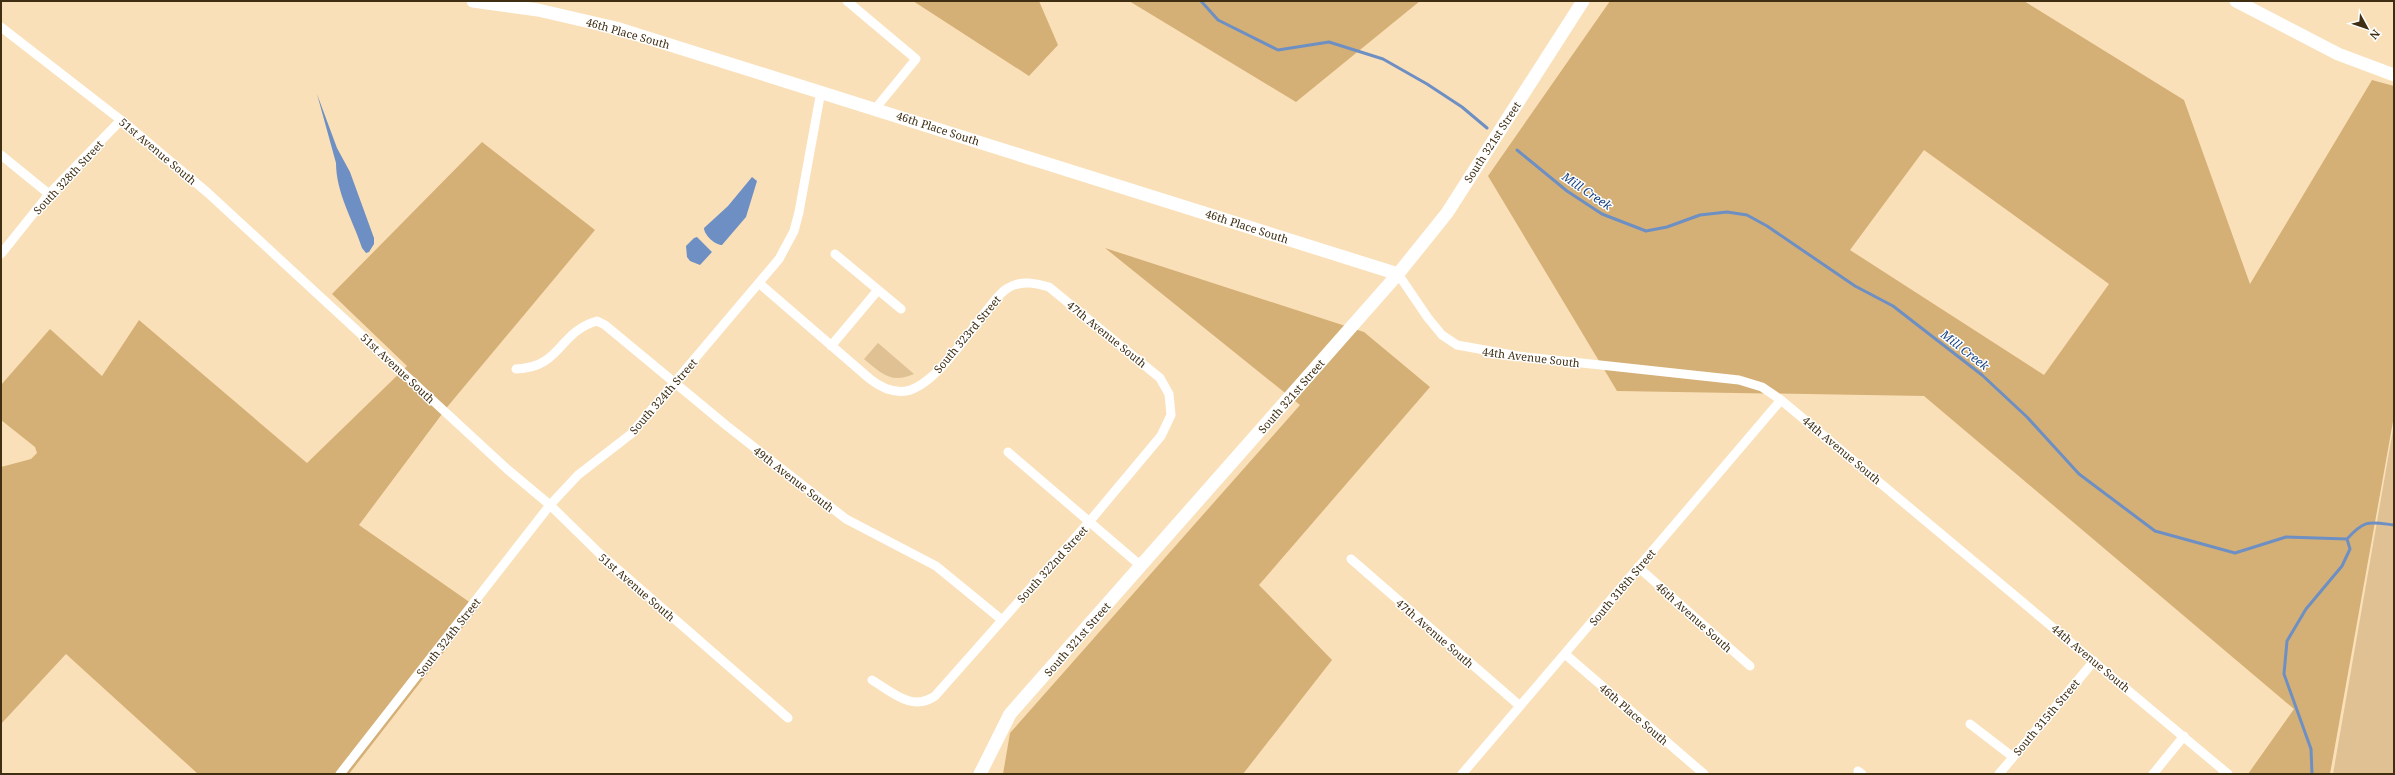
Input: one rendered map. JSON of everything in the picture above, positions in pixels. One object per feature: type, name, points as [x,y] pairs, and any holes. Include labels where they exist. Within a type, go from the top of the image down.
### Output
[{"type":"main road","name":"46th Place South","points":[[473,1],[538,10],[616,28],[821,91],[1398,274]]},
{"type":"main road","name":"South 321st Street","points":[[980,774],[1010,714],[1398,274],[1447,212],[1583,1]]},
{"type":"main road","points":[[2236,1],[2338,54],[2394,75]]},
{"type":"street","points":[[847,1],[916,59],[875,109]]},
{"type":"street","name":"51st Avenue South","points":[[1,27],[121,120],[208,193],[507,469],[550,505],[599,553],[788,718]]},
{"type":"street","name":"South 324th Street","points":[[340,774],[484,593],[550,505],[578,475],[631,434],[760,284],[779,259],[794,231],[821,91]]},
{"type":"street","name":"South 328th Street","points":[[1,254],[50,194],[121,120]]},
{"type":"street","points":[[1,155],[50,194]]},
{"type":"street","points":[[835,254],[901,309]]},
{"type":"street","name":"44th Avenue South","points":[[1398,274],[1428,318],[1442,335],[1457,345],[1518,356],[1739,380],[1762,387],[1781,400],[2228,774]]},
{"type":"street","name":"South 323rd Street","points":[[831,346],[882,388],[908,390],[922,384],[937,371],[1007,289],[1028,282]]},
{"type":"street","name":"47th Avenue South","points":[[1028,282],[1049,287],[1160,378],[1171,402]]},
{"type":"street","points":[[760,284],[831,346],[878,290]]},
{"type":"street","name":"49th Avenue South","points":[[516,369],[529,368],[545,363],[573,333],[583,326],[597,321],[605,325],[675,383],[846,519],[936,566],[1002,620]]},
{"type":"street","name":"South 318th Street","points":[[1466,773],[1520,706],[1781,400]]},
{"type":"street","name":"South 322nd Street","points":[[872,680],[909,702],[919,704],[935,696],[1089,522],[1161,436],[1171,415],[1171,402]]},
{"type":"street","points":[[1008,452],[1141,566]]},
{"type":"street","name":"47th Avenue South","points":[[1351,560],[1520,706]]},
{"type":"street","name":"46th Avenue South","points":[[1638,567],[1750,666]]},
{"type":"street","name":"46th Place South","points":[[1564,654],[1704,774]]},
{"type":"street","name":"South 315th Street","points":[[1999,774],[2094,661]]},
{"type":"street","points":[[1970,724],[2013,757]]},
{"type":"street","points":[[2152,774],[2184,736]]},
{"type":"shaded area","points":[[913,1],[1039,1],[1058,45],[1029,76]]},
{"type":"shaded area","points":[[1129,1],[1420,1],[1296,102]]},
{"type":"shaded area","points":[[1610,1],[2024,1],[2184,100],[2250,284],[2372,80],[2394,86],[2394,416],[2330,774],[2248,774],[2294,709],[1924,396],[1617,391],[1488,176]],"holes":[[[1924,150],[2109,284],[2044,375],[1850,250]]]},
{"type":"shaded area","points":[[482,142],[595,230],[448,406],[359,525],[478,608],[349,774],[198,774],[66,654],[1,724],[1,467],[31,459],[37,453],[35,447],[1,420],[1,385],[50,329],[102,376],[139,320],[307,463],[407,366],[332,294]]},
{"type":"shaded area","points":[[1105,248],[1364,332],[1430,387],[1259,585],[1332,660],[1243,774],[1003,774],[1010,733],[1300,405]]},
{"type":"shaded area","points":[[878,343],[914,374],[906,377],[893,378],[882,373],[864,359]]},
{"type":"shaded area","points":[[2394,424],[2394,774],[2333,774]]},
{"type":"water","points":[[317,94],[337,148],[350,172],[374,238],[374,244],[369,252],[366,253],[362,248],[342,196],[336,163]]},
{"type":"water","points":[[752,177],[757,181],[746,217],[722,245],[719,245],[708,236],[704,231],[704,228],[728,206]]},
{"type":"water","points":[[697,237],[712,252],[700,265],[690,261],[687,257],[686,246]]},
{"type":"waterway","name":"Mill Creek","points":[[1201,1],[1218,20],[1278,50],[1329,42],[1383,59],[1427,84],[1462,107],[1487,128]]},
{"type":"waterway","name":"Mill Creek","points":[[1517,150],[1567,191],[1602,214],[1646,231],[1667,227],[1700,215],[1727,212],[1747,215],[1767,226],[1855,286],[1893,306],[1982,375],[2027,417],[2079,474],[2155,531],[2235,553],[2286,537],[2347,539],[2358,528],[2368,523],[2394,525]]},
{"type":"waterway","points":[[2312,774],[2311,749],[2284,674],[2287,641],[2306,609],[2342,566],[2350,549],[2347,539]]}]
